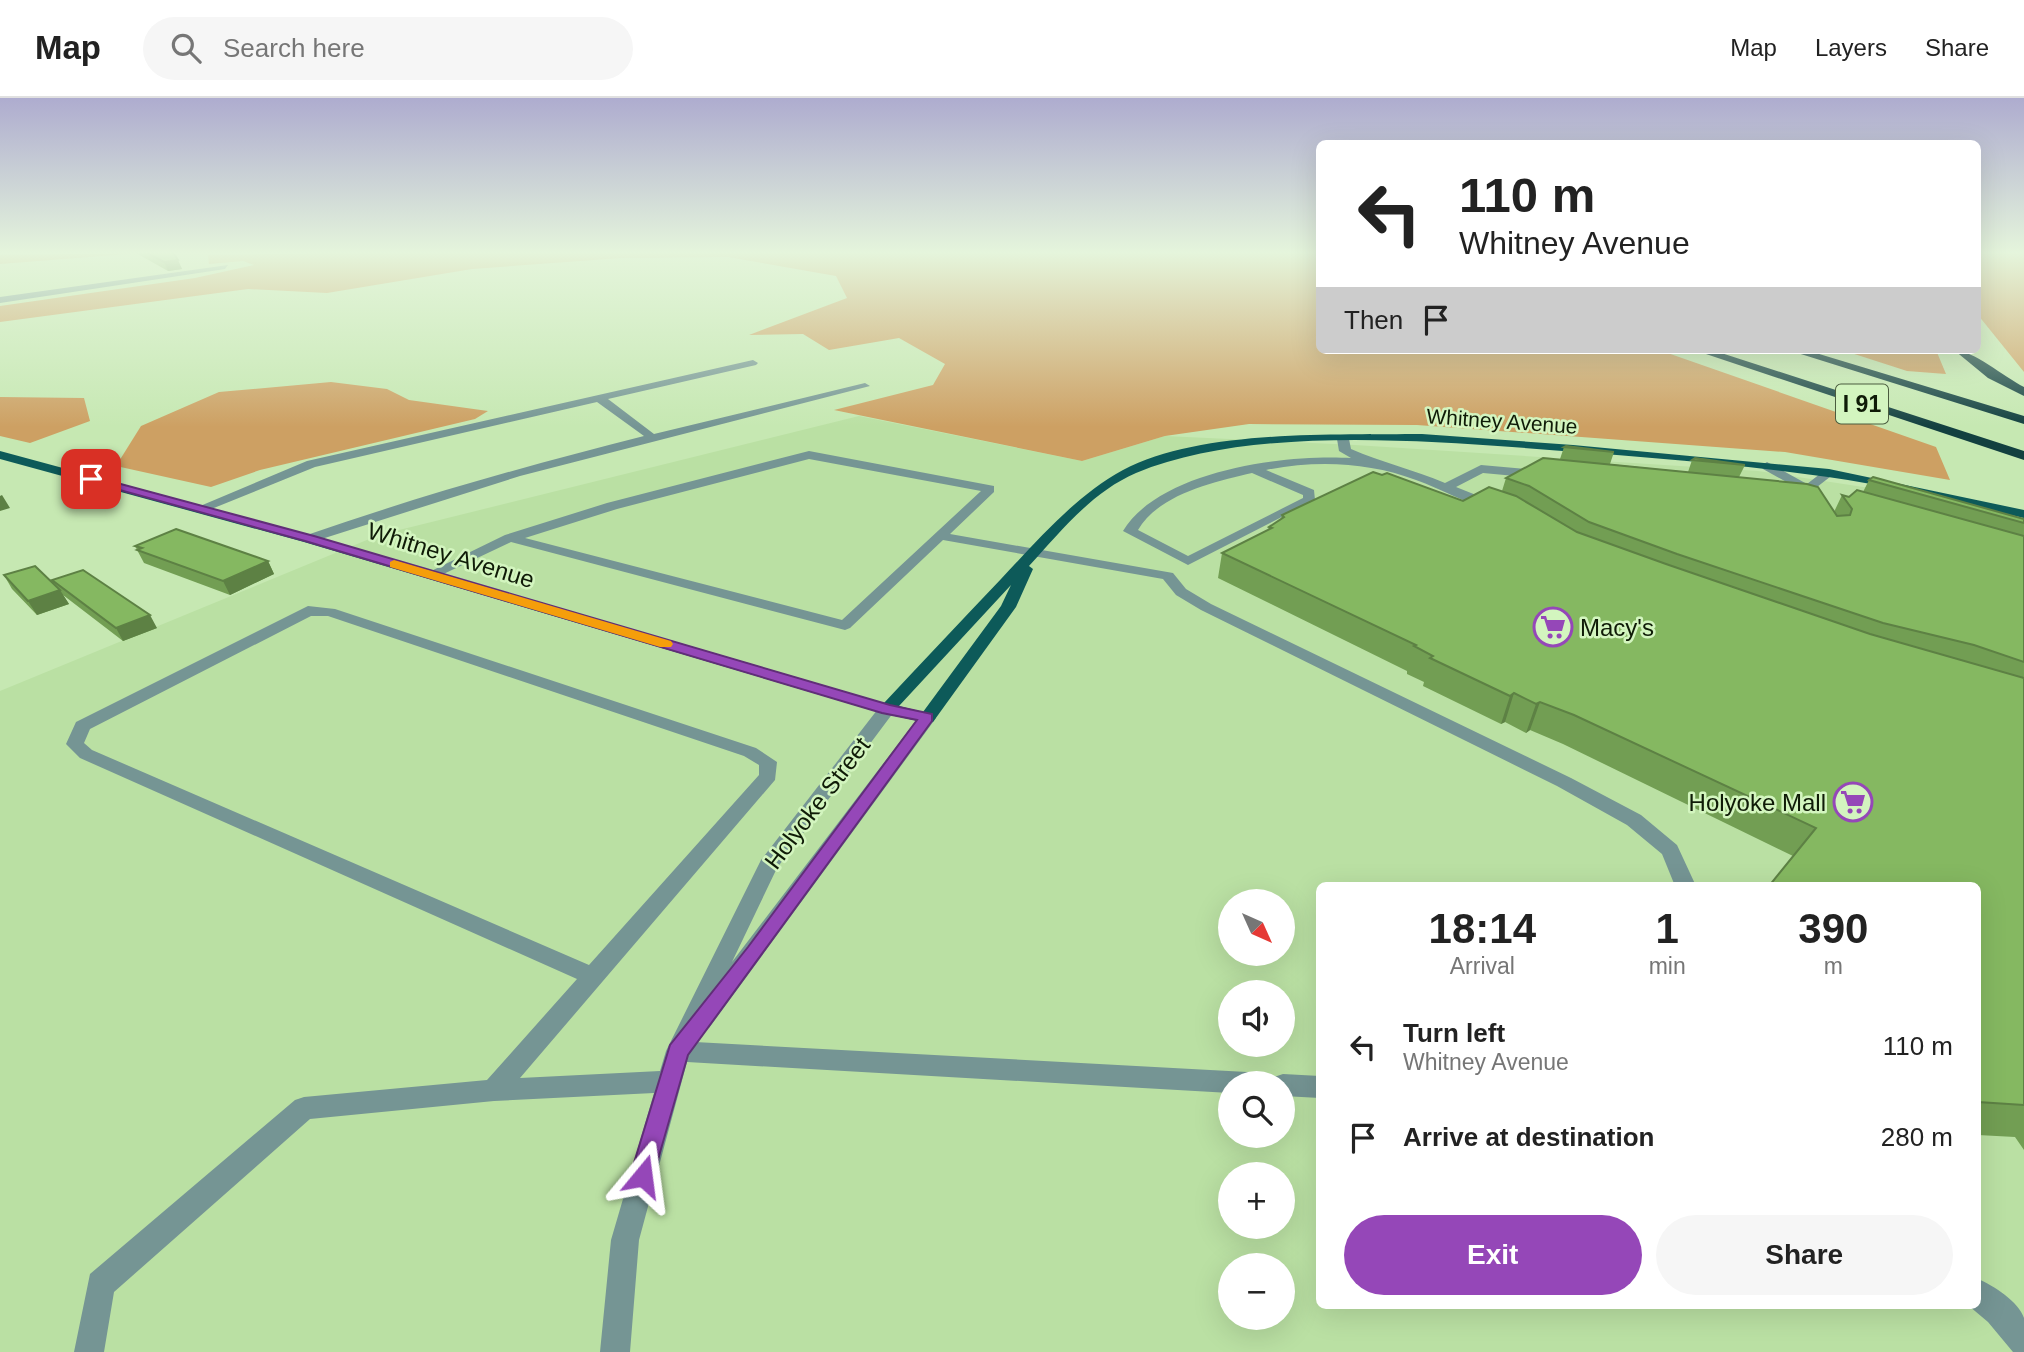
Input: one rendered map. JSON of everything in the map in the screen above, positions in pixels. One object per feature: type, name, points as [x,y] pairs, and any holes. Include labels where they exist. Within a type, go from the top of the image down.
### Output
[{"type":"highway","points":[[1694,354],[1939,429]]},
{"type":"highway","name":"I 91","points":[[1712,354],[2024,456]]},
{"type":"highway","name":"I 91","points":[[1807,354],[2024,420]]},
{"type":"highway","points":[[1965,354],[1992,375],[2024,392]]},
{"type":"main road","name":"Whitney Avenue","points":[[887,709],[1034,553],[1062,519],[1092,494],[1149,465],[1221,446],[1276,440],[1422,437],[1767,466],[2024,516]]},
{"type":"main road","name":"Whitney Avenue","points":[[0,455],[309,539],[887,709],[927,718],[1008,607],[1034,553]]},
{"type":"street","points":[[198,509],[270,478],[311,464],[752,363]]},
{"type":"street","points":[[309,539],[419,500],[653,438],[865,386]]},
{"type":"street","points":[[600,398],[653,438]]},
{"type":"street","points":[[1343,439],[1345,452],[1503,511]]},
{"type":"street","points":[[430,575],[510,538],[612,506],[809,455],[990,489],[845,625],[510,538]]},
{"type":"street","points":[[1188,561],[1130,531],[1138,514],[1202,483],[1252,469],[1288,462],[1377,464]]},
{"type":"street","points":[[1767,466],[1808,490],[1825,478]]},
{"type":"street","points":[[1168,576],[1188,561],[1309,500],[1310,493],[1252,469]]},
{"type":"street","points":[[1444,488],[1481,469],[1548,475]]},
{"type":"street","points":[[941,536],[1168,576],[1181,592],[1197,603],[1564,782],[1634,820],[1670,850],[1684,882]]},
{"type":"street","points":[[494,1090],[594,977],[768,776],[768,762],[750,752],[330,612],[308,611],[82,726],[75,744],[86,754],[594,977]]},
{"type":"street","name":"Holyoke Street","points":[[615,1352],[625,1240],[678,1051],[768,865],[887,709]]},
{"type":"street","name":"Holyoke Street","points":[[678,1051],[927,718]]},
{"type":"street","points":[[678,1051],[1218,1081]]},
{"type":"street","points":[[89,1352],[100,1284],[304,1108],[494,1090],[670,1081]]},
{"type":"street","points":[[1295,1086],[1316,1087]]},
{"type":"street","points":[[1981,1296],[1999,1311],[2024,1342]]},
{"type":"shaded area","points":[[0,310],[94,310],[0,322]]},
{"type":"shaded area","points":[[816,310],[1316,310],[1316,354],[1670,354],[1936,447],[1950,480],[1785,452],[1417,425],[1249,424],[1165,436],[1082,461],[834,410],[933,385],[945,364],[899,338],[829,350],[803,334],[749,335]]},
{"type":"shaded area","points":[[1981,310],[2024,310],[2024,372],[1981,319]]},
{"type":"shaded area","points":[[1854,354],[1938,354],[1946,374],[1907,371]]},
{"type":"shaded area","points":[[331,382],[387,389],[409,400],[488,411],[475,419],[260,470],[211,487],[116,466],[141,426],[219,392]]},
{"type":"shaded area","points":[[0,397],[84,398],[90,421],[30,443],[0,436]]},
{"type":"shaded area","name":"Holyoke Mall","points":[[859,416],[1082,461],[1165,436],[1355,445],[1758,471],[1929,497],[2024,522],[2024,1352],[0,1352],[0,691],[379,535]]},
{"type":"building","points":[[1543,458],[1807,484],[1818,487],[1837,516],[1850,515],[1852,509],[1842,495],[1849,497],[1857,490],[2024,536],[2024,662],[1974,645],[1883,623],[1677,554],[1589,522],[1529,486],[1506,478]]},
{"type":"building","points":[[1695,458],[1745,465],[1692,460]]},
{"type":"building","name":"Holyoke Mall","points":[[1373,472],[1382,475],[1387,473],[1463,501],[1489,487],[1516,496],[1577,532],[1666,564],[1870,634],[2024,678],[2024,1105],[1981,1102],[1981,882],[1772,882],[1816,828],[1574,715],[1540,702],[1536,704],[1514,693],[1510,696],[1430,658],[1433,656],[1414,646],[1416,645],[1222,553],[1272,528],[1269,527],[1284,517],[1282,515]]},
{"type":"building","points":[[1873,477],[2024,519],[2024,523],[1869,480]]},
{"type":"building","points":[[176,529],[268,561],[223,581],[137,550],[142,548],[135,546]]},
{"type":"building","points":[[35,566],[60,590],[28,601],[4,575]]},
{"type":"building","points":[[83,570],[150,615],[116,628],[52,580]]},
{"type":"slow traffic","points":[[394,564],[665,644]]},
{"type":"place","name":"Macy's","points":[[1553,627]]},
{"type":"place","name":"Holyoke Mall","points":[[1853,802]]},
{"type":"route","points":[[91,479],[309,539],[887,709],[927,718],[755,952],[678,1051],[643,1176]]}]
